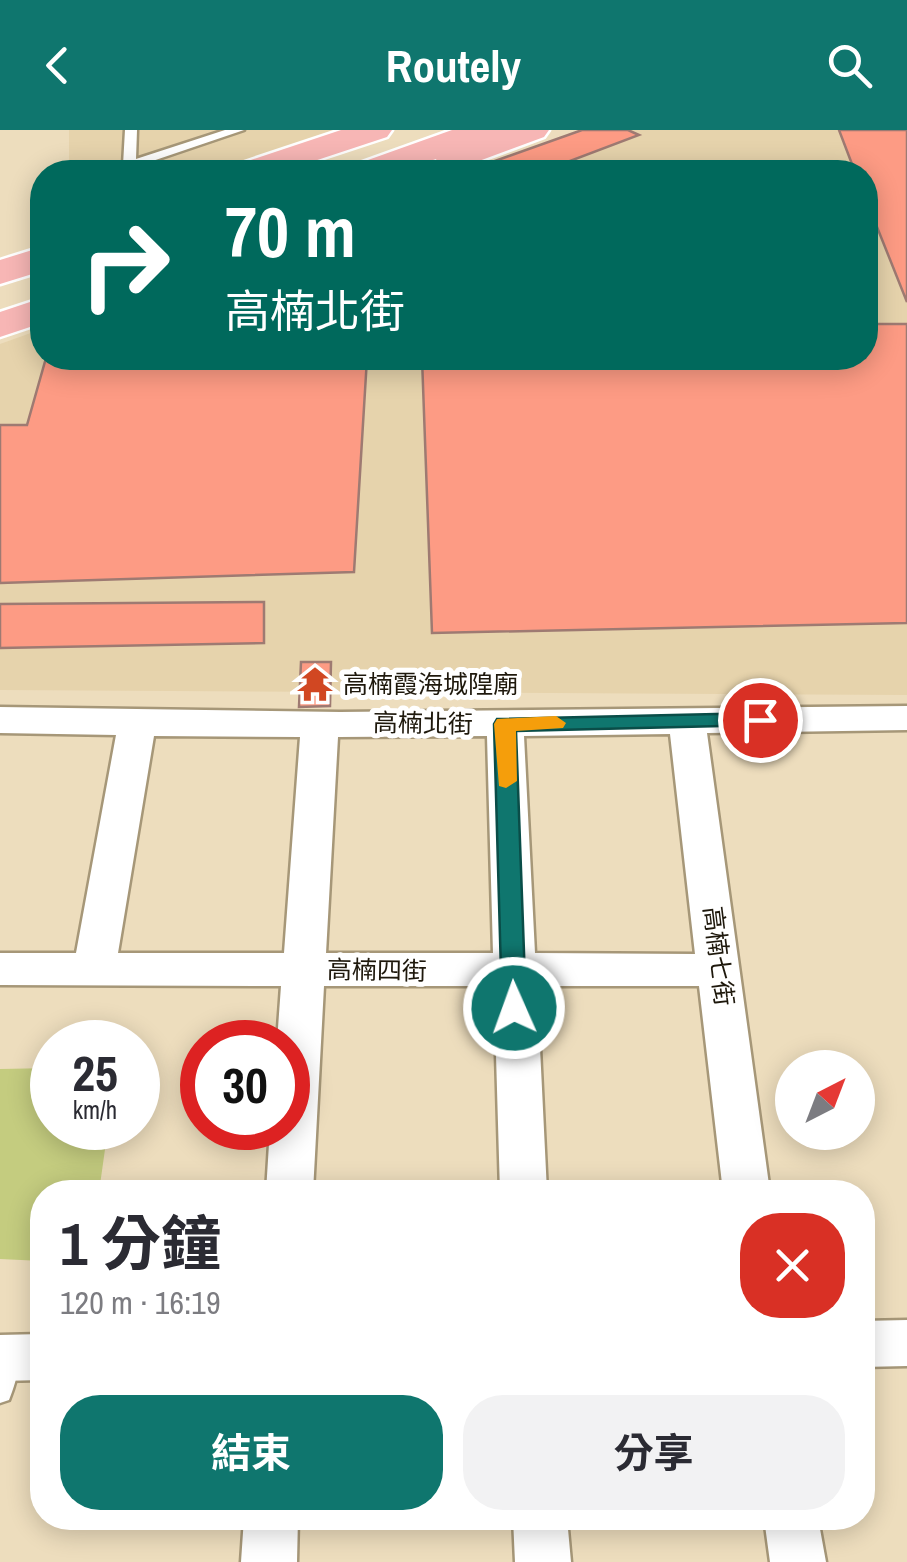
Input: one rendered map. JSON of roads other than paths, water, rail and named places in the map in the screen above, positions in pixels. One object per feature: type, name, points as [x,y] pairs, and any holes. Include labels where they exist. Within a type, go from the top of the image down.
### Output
[{"type":"main road","points":[[284,160],[375,130]]},
{"type":"main road","points":[[328,160],[417,130]]},
{"type":"main road","points":[[400,160],[485,130]]},
{"type":"main road","points":[[453,160],[532,130]]},
{"type":"main road","points":[[0,256],[30,246]]},
{"type":"main road","points":[[0,273],[30,262]]},
{"type":"main road","points":[[0,302],[30,291]]},
{"type":"main road","points":[[0,325],[30,314]]},
{"type":"street","name":"高楠北街","points":[[0,720],[505,724],[907,718]]},
{"type":"street","name":"高楠七街","points":[[687,721],[747,1180]]},
{"type":"street","points":[[290,1180],[320,722]]},
{"type":"street","points":[[94,968],[137,724]]},
{"type":"street","points":[[505,724],[522,1180]]},
{"type":"street","name":"高楠四街","points":[[0,968],[721,970]]},
{"type":"street","points":[[875,1344],[907,1343]]},
{"type":"street","points":[[269,1562],[270,1530]]},
{"type":"street","points":[[541,1530],[543,1562]]},
{"type":"street","points":[[793,1530],[798,1562]]},
{"type":"lane","points":[[129,160],[131,130]]},
{"type":"lane","points":[[142,160],[238,130]]},
{"type":"place","name":"高楠霞海城隍廟","points":[[315,684]]}]
